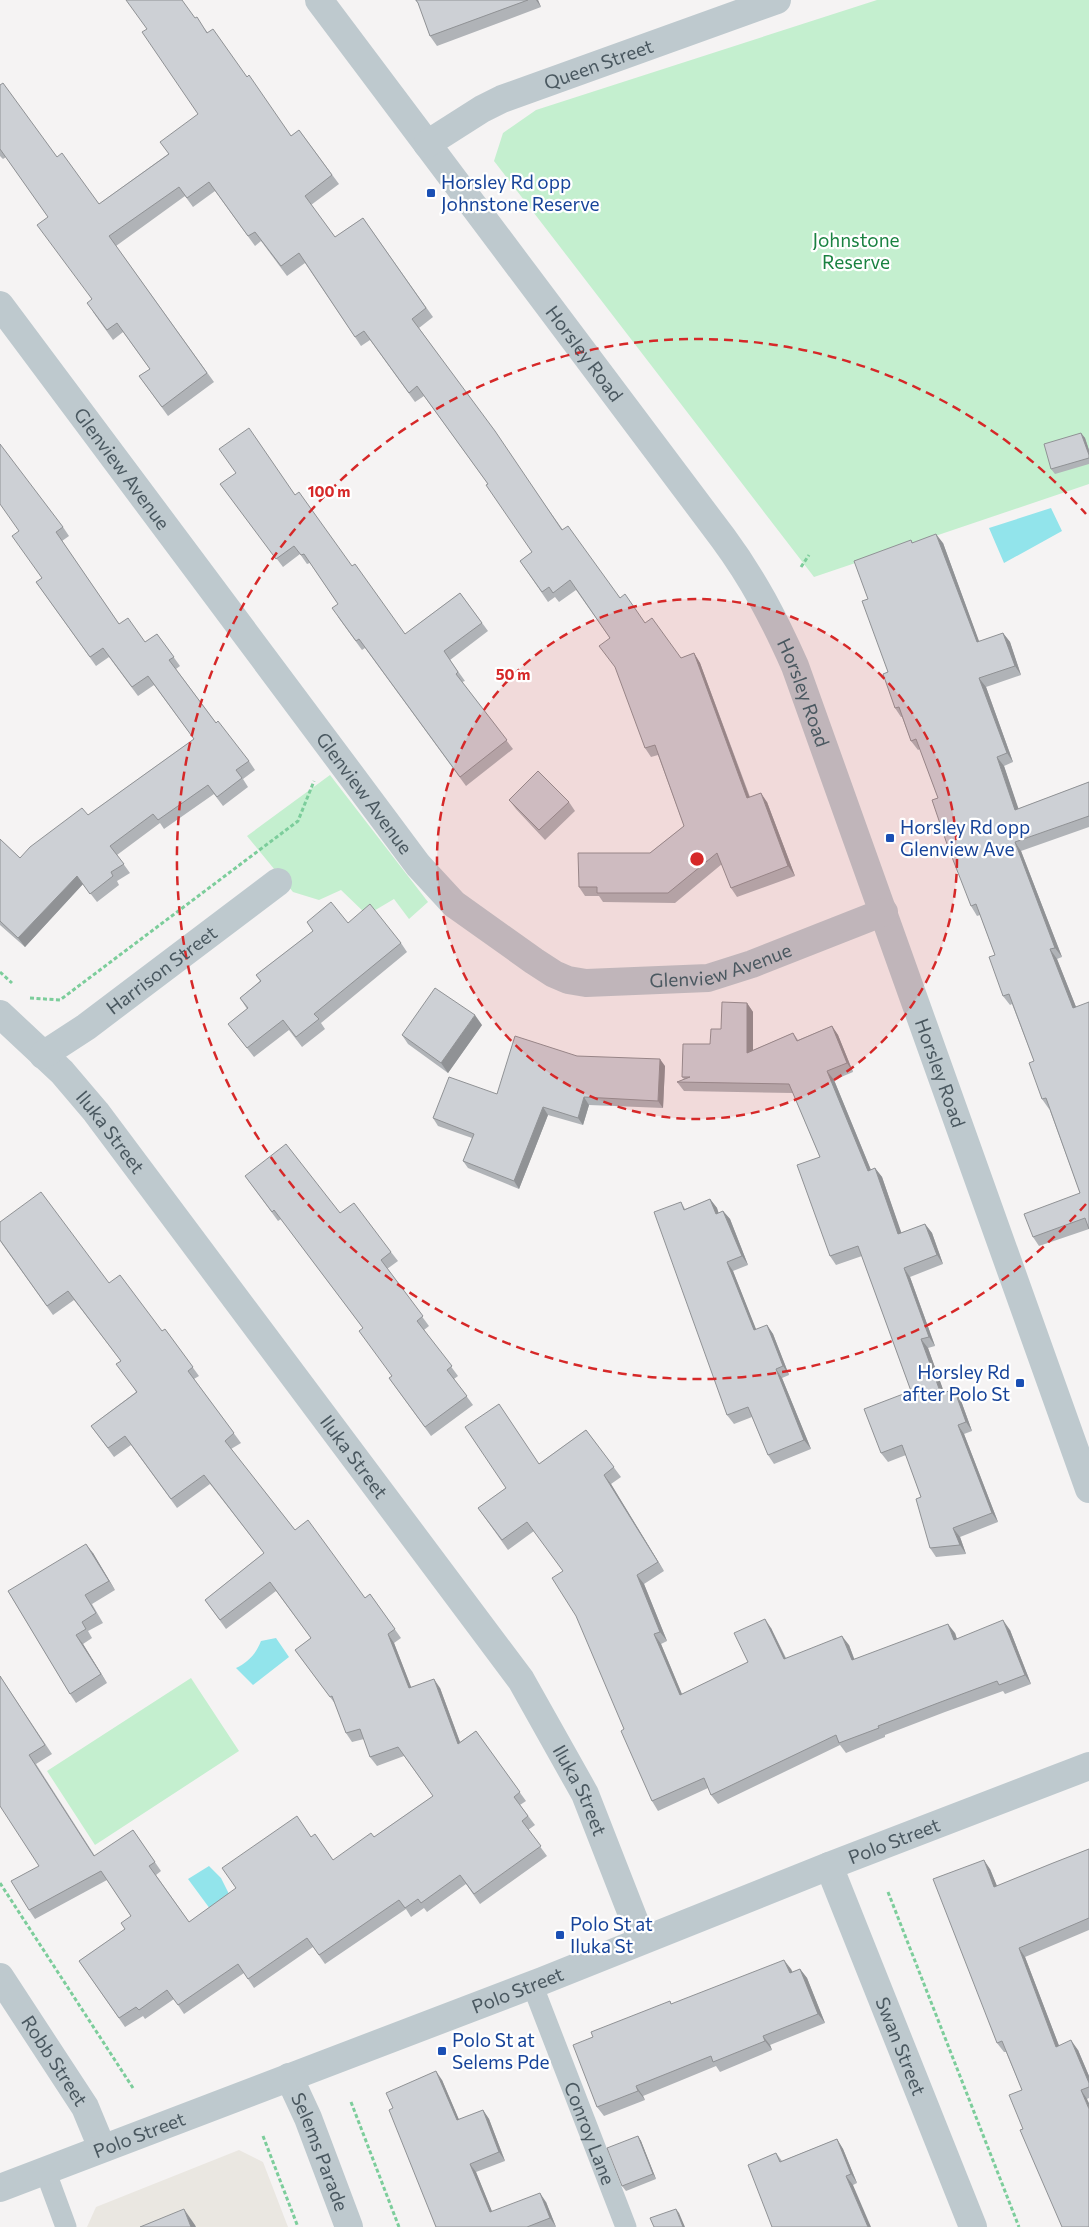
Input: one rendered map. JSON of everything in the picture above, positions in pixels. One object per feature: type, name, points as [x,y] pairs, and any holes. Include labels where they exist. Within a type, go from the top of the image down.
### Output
[{"type":"street","name":"Horsley Road","points":[[319,0],[748,573],[780,631],[795,666],[884,912],[1089,1489]]},
{"type":"street","name":"Queen Street","points":[[427,144],[482,109],[502,99],[777,0]]},
{"type":"street","name":"Glenview Avenue","points":[[0,306],[418,865],[454,904],[534,962],[568,980],[586,983],[708,978],[752,964],[884,912]]},
{"type":"street","name":"Harrison Street","points":[[42,1055],[86,1027],[278,882]]},
{"type":"street","name":"Iluka Street","points":[[0,1014],[62,1072],[96,1112],[521,1680],[585,1794],[642,1940]]},
{"type":"street","name":"Polo Street","points":[[0,2188],[532,1984],[829,1866],[1089,1766]]},
{"type":"street","name":"Swan Street","points":[[829,1866],[973,2227]]},
{"type":"street","name":"Robb Street","points":[[0,1976],[85,2107],[102,2148]]},
{"type":"street","name":"Selems Parade","points":[[289,2077],[308,2118],[350,2227]]},
{"type":"lane","name":"Conroy Lane","points":[[532,1984],[626,2227]]},
{"type":"lane","points":[[45,2170],[66,2227]]},
{"type":"path","points":[[801,567],[809,555]]},
{"type":"path","points":[[27,998],[60,1000],[298,821],[315,782],[309,774]]},
{"type":"path","points":[[0,972],[14,985]]},
{"type":"path","points":[[0,1883],[133,2088]]},
{"type":"path","points":[[888,1892],[1019,2227]]},
{"type":"path","points":[[351,2102],[399,2227]]},
{"type":"path","points":[[263,2136],[298,2227]]},
{"type":"shaded area","points":[[239,2150],[263,2162],[288,2227],[87,2227],[96,2207]]},
{"type":"green space","name":"Johnstone Reserve","points":[[877,0],[1089,0],[1089,484],[814,577],[494,161],[503,133],[536,110]]},
{"type":"green space","points":[[330,775],[428,902],[409,919],[394,899],[367,915],[341,890],[319,900],[293,892],[247,836]]},
{"type":"green space","points":[[191,1678],[239,1751],[95,1845],[47,1771]]},
{"type":"water","points":[[1051,508],[1062,531],[1004,563],[989,528]]},
{"type":"water","points":[[276,1638],[289,1657],[253,1685],[236,1668],[251,1657],[261,1641]]},
{"type":"water","points":[[209,1866],[221,1878],[234,1904],[216,1917],[188,1879]]},
{"type":"building","points":[[126,0],[182,0],[195,18],[197,17],[207,33],[213,29],[247,77],[249,75],[291,136],[299,130],[332,175],[305,196],[335,237],[363,218],[426,308],[412,319],[495,431],[562,530],[568,526],[620,598],[625,594],[645,623],[652,618],[681,658],[694,653],[747,798],[761,793],[788,866],[731,888],[717,853],[668,893],[597,893],[597,887],[579,887],[578,853],[650,853],[684,826],[655,745],[645,748],[615,667],[599,646],[610,638],[570,580],[553,593],[549,587],[542,592],[520,561],[532,552],[486,485],[488,484],[417,386],[409,393],[364,331],[355,337],[299,253],[281,266],[255,232],[248,236],[209,182],[187,198],[179,187],[109,236],[207,373],[162,407],[139,376],[150,369],[117,323],[107,330],[87,303],[92,299],[37,225],[48,217],[0,149],[0,85],[3,83],[57,157],[62,153],[99,204],[169,154],[160,142],[198,114],[142,32],[147,29]]},
{"type":"building","points":[[416,0],[528,0],[430,36]]},
{"type":"building","points":[[249,428],[295,495],[299,492],[352,566],[355,564],[405,634],[460,593],[482,623],[444,651],[458,672],[456,674],[507,740],[460,777],[359,639],[356,641],[332,608],[338,604],[304,554],[301,555],[294,546],[276,559],[220,484],[236,473],[219,449]]},
{"type":"building","points":[[1081,433],[1089,458],[1051,469],[1044,444]]},
{"type":"building","points":[[0,444],[63,527],[56,532],[119,624],[128,618],[145,642],[157,634],[174,657],[169,660],[216,723],[218,721],[249,761],[236,770],[242,778],[217,797],[208,785],[158,820],[153,814],[110,846],[124,864],[111,872],[113,876],[90,894],[77,876],[18,938],[0,921],[0,839],[20,858],[30,847],[82,808],[88,815],[194,739],[148,676],[132,687],[103,648],[90,657],[36,582],[42,578],[12,536],[19,531],[0,504]]},
{"type":"building","points":[[936,534],[977,642],[1003,633],[1015,666],[979,678],[1007,753],[997,757],[1015,810],[1089,782],[1089,816],[1015,842],[1055,948],[1050,949],[1073,1008],[1089,1002],[1089,1229],[1085,1218],[1033,1237],[1024,1214],[1080,1193],[1046,1098],[1042,1099],[1029,1063],[1034,1061],[1009,994],[1003,996],[989,957],[995,955],[976,904],[971,906],[948,847],[932,800],[938,798],[916,739],[911,741],[899,707],[895,708],[883,674],[888,672],[862,601],[868,599],[854,561],[911,540],[912,543]]},
{"type":"building","points":[[538,771],[569,802],[539,830],[509,800]]},
{"type":"building","points":[[331,902],[348,923],[370,904],[401,943],[314,1014],[319,1019],[296,1037],[283,1020],[247,1048],[228,1024],[248,1008],[240,998],[261,981],[256,975],[313,931],[307,922]]},
{"type":"building","points":[[435,988],[475,1015],[441,1063],[402,1035]]},
{"type":"building","points":[[722,1002],[747,1003],[747,1053],[793,1033],[797,1041],[832,1026],[847,1063],[827,1071],[868,1171],[875,1168],[898,1234],[925,1224],[937,1255],[904,1268],[929,1337],[921,1339],[941,1394],[954,1389],[966,1422],[958,1425],[992,1513],[953,1528],[960,1545],[930,1548],[916,1499],[921,1497],[902,1445],[881,1453],[864,1409],[911,1391],[858,1246],[830,1256],[797,1165],[820,1157],[789,1084],[677,1082],[690,1077],[682,1077],[683,1044],[710,1044],[711,1029],[721,1029]]},
{"type":"building","points":[[515,1036],[577,1056],[660,1059],[658,1101],[584,1097],[578,1118],[543,1107],[514,1181],[463,1161],[474,1134],[433,1118],[449,1077],[497,1094]]},
{"type":"building","points":[[286,1144],[340,1213],[354,1203],[391,1252],[381,1260],[423,1316],[417,1321],[452,1366],[447,1370],[467,1396],[425,1427],[389,1378],[392,1376],[359,1331],[363,1328],[274,1210],[272,1212],[245,1176]]},
{"type":"building","points":[[41,1192],[109,1283],[120,1275],[162,1331],[165,1329],[193,1367],[188,1371],[234,1433],[225,1441],[295,1530],[308,1520],[365,1598],[370,1594],[395,1629],[388,1634],[409,1688],[434,1679],[458,1744],[476,1731],[520,1792],[514,1797],[528,1816],[522,1821],[541,1846],[474,1894],[460,1875],[421,1903],[418,1899],[405,1908],[399,1900],[319,1955],[307,1938],[248,1979],[238,1964],[178,2005],[167,1990],[139,2010],[136,2007],[119,2018],[79,1961],[125,1929],[121,1923],[131,1916],[101,1871],[29,1910],[11,1881],[39,1866],[0,1806],[0,1676],[45,1745],[29,1755],[94,1856],[133,1830],[155,1862],[149,1866],[189,1922],[236,1888],[222,1868],[297,1816],[311,1837],[315,1834],[333,1860],[371,1833],[374,1837],[433,1796],[398,1747],[370,1757],[360,1729],[346,1733],[332,1696],[330,1697],[295,1650],[311,1638],[270,1582],[220,1620],[205,1600],[264,1553],[204,1475],[171,1499],[125,1436],[108,1448],[91,1426],[137,1392],[116,1364],[121,1361],[68,1291],[47,1306],[0,1240],[0,1222]]},
{"type":"building","points":[[710,1199],[716,1214],[723,1211],[742,1256],[727,1262],[754,1330],[767,1325],[783,1366],[776,1369],[804,1440],[768,1455],[748,1407],[727,1415],[654,1212],[681,1202],[684,1210]]},
{"type":"building","points":[[499,1404],[539,1464],[586,1430],[614,1467],[604,1475],[658,1562],[637,1575],[660,1632],[654,1634],[680,1695],[748,1662],[734,1633],[765,1619],[784,1659],[842,1636],[852,1660],[948,1624],[954,1640],[1003,1620],[1025,1675],[999,1685],[997,1681],[878,1726],[879,1728],[839,1743],[836,1735],[711,1795],[704,1778],[652,1801],[621,1731],[624,1729],[576,1616],[552,1578],[563,1571],[527,1522],[502,1540],[478,1508],[506,1488],[465,1427]]},
{"type":"building","points":[[86,1544],[109,1581],[85,1595],[96,1613],[82,1622],[86,1629],[76,1635],[101,1674],[70,1694],[8,1591]]},
{"type":"building","points":[[1089,1849],[1089,1918],[1019,1948],[1056,2047],[1071,2040],[1089,2083],[1089,2087],[1081,2090],[1089,2109],[1089,2227],[1062,2227],[1020,2130],[1023,2129],[1009,2095],[1022,2090],[1002,2041],[997,2043],[933,1879],[984,1860],[994,1887]]},
{"type":"building","points":[[784,1960],[790,1973],[800,1969],[818,2014],[763,2036],[765,2041],[713,2062],[711,2056],[636,2086],[638,2091],[597,2107],[573,2045],[593,2037],[591,2032],[670,2001],[671,2004]]},
{"type":"building","points":[[436,2071],[457,2120],[483,2110],[499,2152],[470,2164],[490,2212],[540,2193],[550,2218],[527,2227],[436,2227],[389,2110],[393,2108],[386,2093]]},
{"type":"building","points":[[638,2136],[653,2174],[622,2186],[607,2148]]},
{"type":"building","points":[[837,2139],[851,2174],[846,2176],[868,2227],[772,2227],[748,2165],[776,2153],[780,2162]]},
{"type":"building","points":[[184,2209],[191,2227],[140,2227]]},
{"type":"building","points":[[676,2209],[683,2227],[654,2227],[650,2218]]},
{"type":"place","name":"Horsley Rd opp Johnstone Reserve","points":[[431,193]]},
{"type":"place","name":"Horsley Rd opp Glenview Ave","points":[[890,838]]},
{"type":"place","name":"Horsley Rd after Polo St","points":[[1020,1383]]},
{"type":"place","name":"Polo St at Iluka St","points":[[560,1935]]},
{"type":"place","name":"Polo St at Selems Pde","points":[[442,2051]]}]
